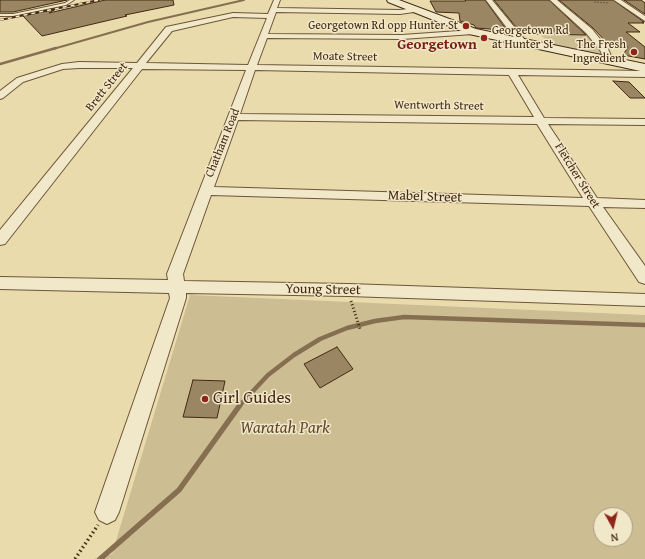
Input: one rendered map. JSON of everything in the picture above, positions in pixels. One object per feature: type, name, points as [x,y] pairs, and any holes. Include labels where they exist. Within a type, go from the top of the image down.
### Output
[{"type":"street","name":"Chatham Road","points":[[107,512],[178,298],[178,287],[175,274],[277,0]]},
{"type":"street","points":[[391,0],[473,32],[645,68]]},
{"type":"street","points":[[489,0],[522,42]]},
{"type":"street","points":[[553,0],[589,31],[604,49],[607,56],[605,60]]},
{"type":"street","points":[[617,0],[645,19]]},
{"type":"street","name":"Brett Street","points":[[0,240],[141,66],[169,29],[233,15],[272,13],[400,12],[414,10]]},
{"type":"street","points":[[264,36],[402,37],[473,32]]},
{"type":"street","name":"Moate Street","points":[[0,96],[20,80],[62,66],[79,65],[645,74]]},
{"type":"street","name":"Fletcher Street","points":[[512,72],[593,203],[645,278]]},
{"type":"street","name":"Wentworth Street","points":[[233,117],[645,122]]},
{"type":"street","name":"Mabel Street","points":[[205,191],[645,204]]},
{"type":"street","name":"Young Street","points":[[0,283],[348,290],[645,300]]},
{"type":"lane","points":[[0,15],[13,15],[66,4],[72,0]]},
{"type":"path","points":[[356,318],[360,329]]},
{"type":"path","points":[[75,558],[107,512]]},
{"type":"green space","points":[[541,35],[589,35],[601,54],[550,45]]},
{"type":"green space","name":"Waratah Park","points":[[190,295],[645,315],[645,559],[93,559],[112,554]]},
{"type":"building","points":[[0,0],[67,0],[13,12],[0,12]]},
{"type":"building","points":[[105,0],[173,0],[174,5],[125,15],[127,16],[42,36],[23,16],[56,9],[49,13]]},
{"type":"building","points":[[465,0],[485,0],[508,32],[496,32],[490,29],[476,28],[474,25],[460,21],[459,13],[436,12],[430,1],[466,1]]},
{"type":"building","points":[[494,0],[549,0],[586,35],[536,34],[538,32],[520,32]]},
{"type":"building","points":[[559,0],[613,0],[644,22],[628,23],[640,32],[626,32],[645,47],[645,59],[623,55],[628,47],[610,46],[593,28]]},
{"type":"building","points":[[624,0],[641,0],[645,3],[645,14]]},
{"type":"building","points":[[613,81],[629,82],[645,98],[630,98]]},
{"type":"building","points":[[337,347],[353,369],[320,388],[304,364]]},
{"type":"building","name":"Girl Guides","points":[[193,380],[225,381],[217,418],[183,417]]},
{"type":"waterway","points":[[53,49],[148,22],[244,0]]},
{"type":"waterway","points":[[0,64],[56,48]]},
{"type":"waterway","points":[[239,406],[268,375],[294,355],[320,339],[347,328],[375,321],[404,317],[645,325]]},
{"type":"waterway","points":[[100,559],[179,490],[240,405]]},
{"type":"railway","points":[[0,20],[99,0]]},
{"type":"place","name":"Georgetown Rd opp Hunter St","points":[[466,26]]},
{"type":"place","name":"Georgetown Rd at Hunter St","points":[[484,38]]},
{"type":"place","name":"The Fresh Ingredient","points":[[634,52]]},
{"type":"place","name":"Girl Guides","points":[[205,399]]},
{"type":"district","name":"Georgetown","points":[[437,45]]}]
